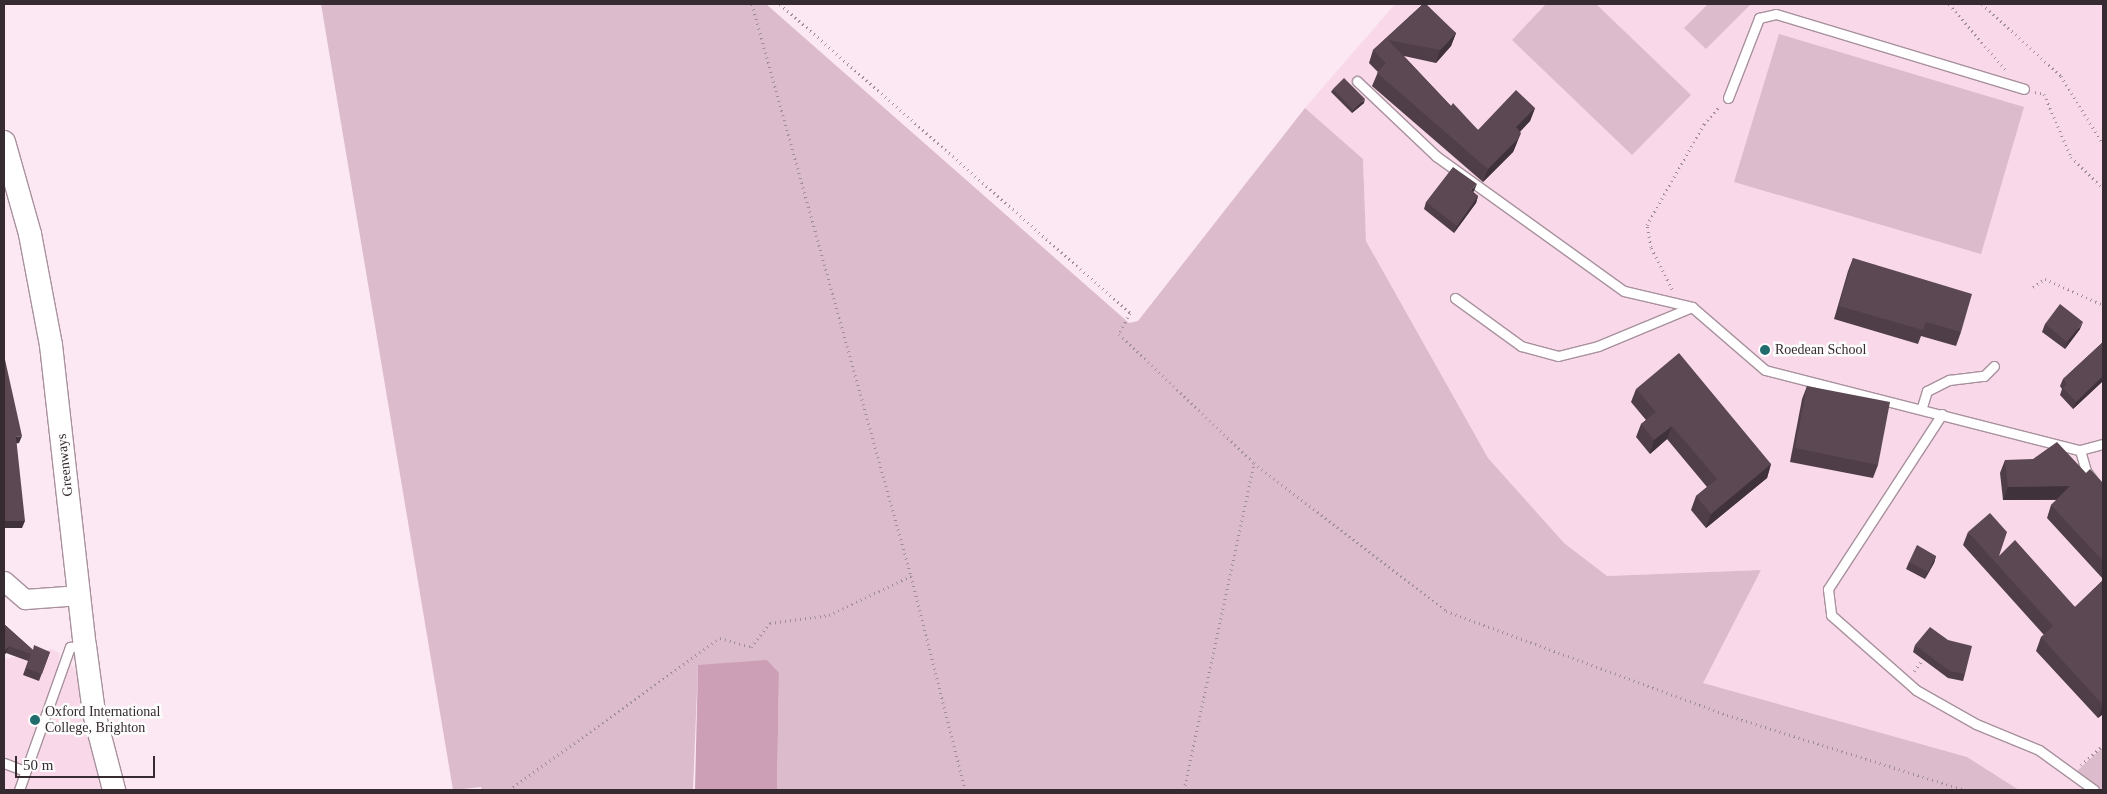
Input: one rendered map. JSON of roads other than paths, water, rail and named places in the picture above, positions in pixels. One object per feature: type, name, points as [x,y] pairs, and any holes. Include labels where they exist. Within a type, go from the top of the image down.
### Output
[{"type":"street","name":"Greenways","points":[[4,142],[30,234],[52,345],[84,646],[94,713],[114,790]]},
{"type":"street","points":[[4,581],[25,599],[80,595]]},
{"type":"lane","points":[[1728,98],[1759,18],[1776,14],[2024,88]]},
{"type":"lane","points":[[1357,81],[1436,156],[1624,291],[1692,307],[1765,370],[1922,407],[1942,414],[2080,450],[2103,444]]},
{"type":"lane","points":[[1455,298],[1521,346],[1558,356],[1598,346],[1692,307]]},
{"type":"lane","points":[[1922,407],[1927,391],[1948,380],[1984,376],[1994,366]]},
{"type":"lane","points":[[1942,414],[1828,589],[1831,614],[1916,690],[1976,724],[2039,750],[2094,790]]},
{"type":"lane","points":[[2080,450],[2086,471],[2103,494]]},
{"type":"lane","points":[[19,790],[70,647],[84,646]]},
{"type":"lane","points":[[4,763],[25,771]]},
{"type":"place","name":"Roedean School","points":[[1765,350]]},
{"type":"place","name":"Oxford International College, Brighton","points":[[35,720]]}]
